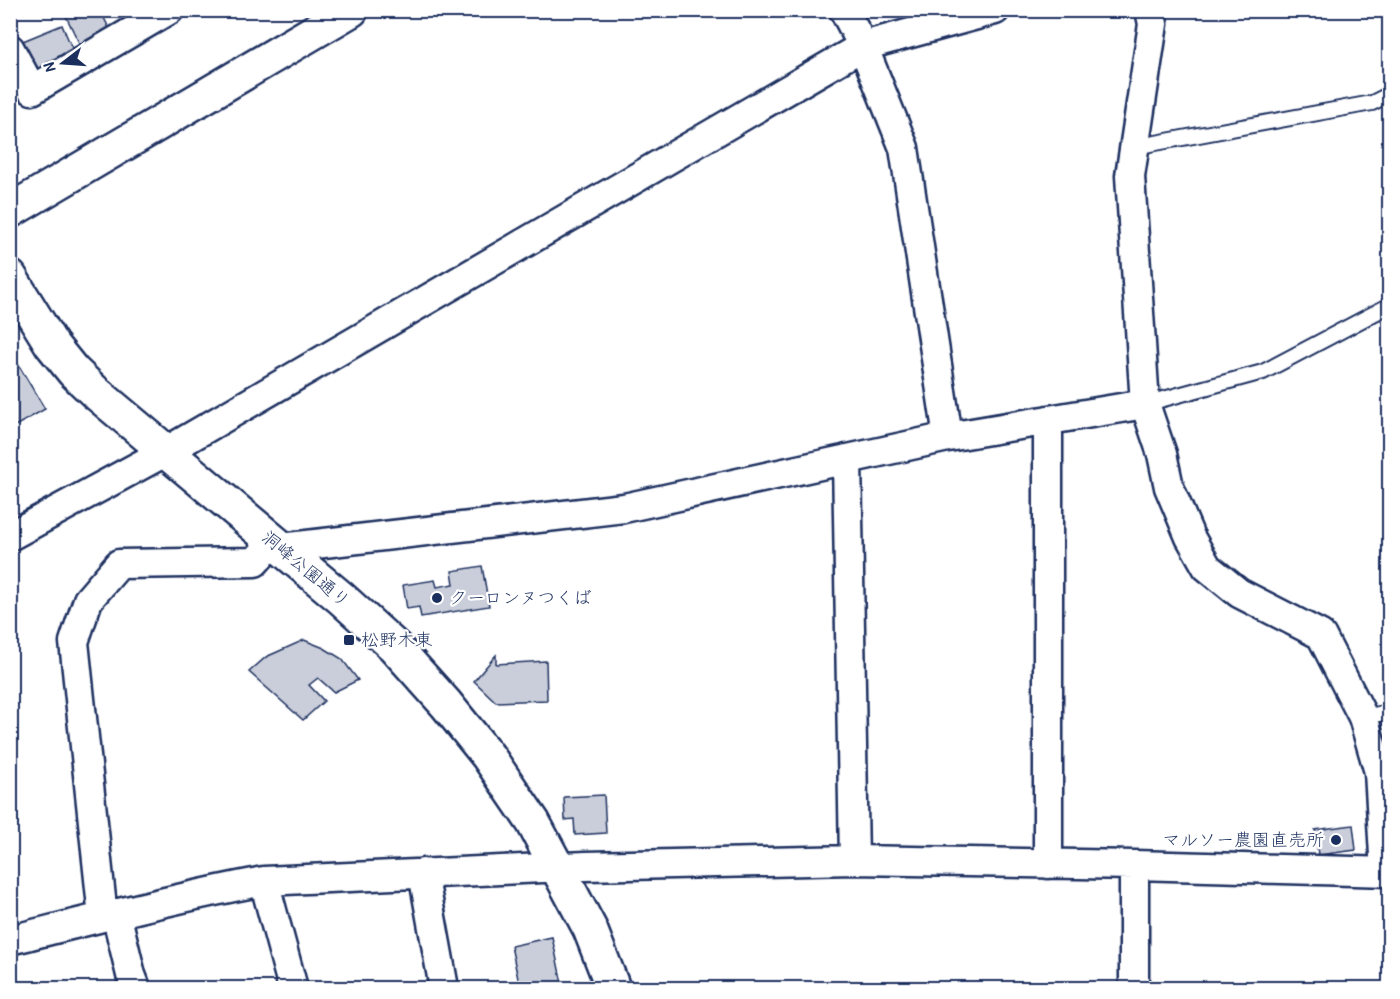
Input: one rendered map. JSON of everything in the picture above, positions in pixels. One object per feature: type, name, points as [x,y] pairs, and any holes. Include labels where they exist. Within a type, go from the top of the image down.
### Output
[{"type":"street","points":[[10,211],[351,10]]},
{"type":"street","points":[[844,10],[863,46],[904,148],[948,437]]},
{"type":"street","points":[[10,536],[165,452],[863,46],[994,10]]},
{"type":"street","points":[[10,940],[264,881],[423,873],[854,860],[1387,872],[1376,714],[1321,635],[1239,593],[1208,567],[1190,537],[1169,488],[1162,453],[1145,404],[1130,176],[1153,24],[1150,10]]},
{"type":"street","points":[[10,49],[32,90],[156,14]]},
{"type":"street","name":"洞峰公園通り","points":[[10,277],[52,345],[73,371],[165,452],[341,598],[394,646],[446,704],[488,756],[533,822],[590,929],[613,988]]},
{"type":"street","points":[[136,988],[110,915],[74,642],[88,600],[119,564],[255,562],[277,545],[624,508],[948,437],[1145,404]]},
{"type":"street","points":[[1048,420],[1048,864]]},
{"type":"street","points":[[847,459],[854,860]]},
{"type":"street","points":[[1134,865],[1134,988]]},
{"type":"street","points":[[423,873],[444,988]]},
{"type":"street","points":[[264,881],[293,988]]},
{"type":"lane","points":[[1134,147],[1372,103],[1389,94]]},
{"type":"lane","points":[[1145,404],[1263,372],[1389,305]]},
{"type":"building","points":[[63,10],[100,10],[111,32],[81,47]]},
{"type":"building","points":[[62,25],[75,55],[36,71],[23,41]]},
{"type":"building","points":[[10,351],[45,409],[10,429]]},
{"type":"building","points":[[482,566],[489,606],[421,617],[419,607],[407,609],[403,585],[435,580],[437,587],[454,584],[452,571]]},
{"type":"building","points":[[304,640],[342,659],[358,680],[334,692],[318,678],[309,685],[324,701],[303,720],[249,672],[266,657]]},
{"type":"building","points":[[496,655],[496,664],[546,661],[547,700],[496,702],[474,681]]},
{"type":"building","points":[[604,795],[606,833],[575,835],[574,819],[565,820],[564,797]]},
{"type":"building","name":"マルソー農園直売所","points":[[1353,825],[1356,850],[1318,855],[1315,830]]},
{"type":"building","points":[[552,937],[563,988],[520,988],[511,946]]},
{"type":"place","name":"クーロンヌつくば","points":[[437,598]]},
{"type":"place","name":"松野木東","points":[[349,640]]},
{"type":"place","name":"マルソー農園直売所","points":[[1336,840]]}]
